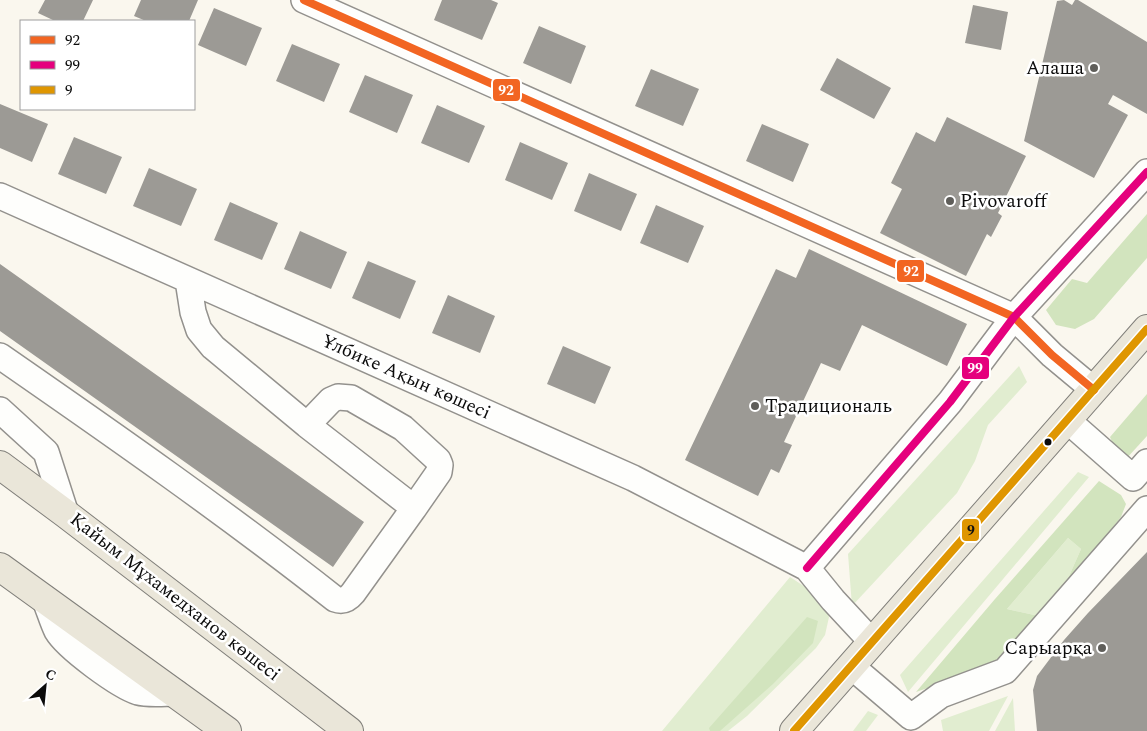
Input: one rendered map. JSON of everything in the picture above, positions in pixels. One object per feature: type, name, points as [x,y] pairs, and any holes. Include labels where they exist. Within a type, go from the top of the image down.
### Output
[{"type":"main road","points":[[794,731],[1147,329]]},
{"type":"main road","name":"Қайым Мұхамедханов көшесі","points":[[0,465],[349,731]]},
{"type":"main road","points":[[1,569],[227,731]]},
{"type":"street","points":[[304,0],[1014,317],[1052,355],[1094,390]]},
{"type":"street","points":[[872,642],[833,600],[807,568],[950,402],[1014,317],[1147,172]]},
{"type":"street","name":"Ұлбике Ақын көшесі","points":[[0,196],[633,478],[807,568]]},
{"type":"street","points":[[188,280],[193,312],[199,330],[213,347],[307,425],[414,508]]},
{"type":"street","points":[[0,356],[120,439],[297,569],[336,600],[346,600],[414,508],[439,472],[440,465],[438,460],[403,428],[351,398],[338,397],[331,400],[307,425]]},
{"type":"street","points":[[0,410],[46,452],[66,514]]},
{"type":"street","points":[[1067,420],[1142,476]]},
{"type":"street","points":[[851,666],[911,717],[942,695],[1005,671],[1147,510]]},
{"type":"green space","points":[[1147,214],[1147,258],[1094,319],[1075,329],[1056,325],[1046,310],[1072,279],[1087,283]]},
{"type":"green space","points":[[1019,366],[1027,382],[988,425],[975,461],[957,493],[852,606],[848,554]]},
{"type":"green space","points":[[1147,394],[1147,436],[1126,459],[1115,448],[1110,437]]},
{"type":"green space","points":[[1078,472],[1089,477],[908,692],[900,675]]},
{"type":"green space","points":[[1099,481],[1121,495],[1126,504],[1121,517],[1062,592],[1081,549],[1068,538],[1007,609],[1039,616],[997,663],[916,692],[995,599]]},
{"type":"green space","points":[[1068,538],[1081,549],[1062,592],[1039,616],[1007,609]]},
{"type":"green space","points":[[790,577],[822,598],[829,617],[825,635],[816,648],[747,716],[728,731],[662,731]]},
{"type":"green space","points":[[807,617],[818,621],[813,643],[773,684],[720,731],[710,731],[709,728]]},
{"type":"green space","points":[[1008,696],[989,731],[943,731],[941,720]]},
{"type":"green space","points":[[1013,698],[1015,731],[995,731]]},
{"type":"green space","points":[[868,711],[878,715],[866,731],[853,731]]},
{"type":"building","points":[[45,0],[93,0],[83,20],[53,20],[38,13]]},
{"type":"building","points":[[141,0],[198,0],[189,20],[144,20],[134,16]]},
{"type":"building","points":[[442,0],[491,0],[498,3],[482,40],[434,20]]},
{"type":"building","name":"Алаша","points":[[1064,0],[1072,5],[1075,0],[1078,0],[1147,42],[1147,114],[1113,95],[1108,104],[1128,115],[1094,178],[1024,141],[1057,1]]},
{"type":"building","points":[[973,5],[1008,12],[1001,50],[965,43]]},
{"type":"building","points":[[214,8],[262,28],[246,66],[198,45]]},
{"type":"building","points":[[539,26],[586,46],[571,84],[523,63]]},
{"type":"building","points":[[292,44],[340,64],[324,102],[276,81]]},
{"type":"building","points":[[837,58],[891,88],[874,119],[820,90]]},
{"type":"building","points":[[651,69],[699,89],[683,126],[635,106]]},
{"type":"building","points":[[365,75],[413,95],[397,133],[349,112]]},
{"type":"building","points":[[0,104],[48,124],[32,162],[0,148]]},
{"type":"building","points":[[437,105],[485,126],[469,163],[421,143]]},
{"type":"building","name":"Pivovaroff","points":[[947,117],[1026,156],[998,213],[1002,216],[991,237],[987,234],[966,276],[880,233],[902,189],[891,183],[916,132],[935,142]]},
{"type":"building","points":[[762,124],[809,144],[793,182],[746,161]]},
{"type":"building","points":[[74,137],[122,157],[106,194],[58,174]]},
{"type":"building","points":[[520,142],[568,163],[552,200],[505,180]]},
{"type":"building","points":[[149,168],[197,189],[181,226],[133,206]]},
{"type":"building","points":[[589,173],[637,194],[621,231],[574,211]]},
{"type":"building","points":[[230,202],[278,223],[262,260],[214,240]]},
{"type":"building","points":[[656,205],[704,226],[688,263],[640,243]]},
{"type":"building","points":[[300,231],[347,252],[331,289],[284,269]]},
{"type":"building","name":"Традициональ","points":[[809,249],[967,324],[947,366],[862,325],[840,371],[821,363],[784,442],[792,445],[779,473],[771,469],[758,496],[685,460],[776,269],[796,278]]},
{"type":"building","points":[[368,261],[416,281],[400,319],[352,298]]},
{"type":"building","points":[[0,264],[364,522],[333,567],[0,331]]},
{"type":"building","points":[[448,295],[495,316],[480,353],[432,333]]},
{"type":"building","points":[[563,346],[611,367],[595,404],[547,384]]},
{"type":"building","name":"Сарыарқа","points":[[1147,552],[1147,731],[1037,731],[1033,690],[1037,676],[1064,640]]},
{"type":"transit line","name":"92","points":[[304,0],[1014,317],[1052,355],[1094,390]]},
{"type":"transit line","name":"99","points":[[807,568],[950,402],[1014,317],[1147,172]]},
{"type":"transit line","name":"9","points":[[794,731],[1147,329]]},
{"type":"place","name":"Алаша","points":[[1094,68]]},
{"type":"place","name":"Pivovaroff","points":[[950,201]]},
{"type":"place","name":"Традициональ","points":[[755,406]]},
{"type":"place","name":"Сарыарқа","points":[[1102,648]]}]
